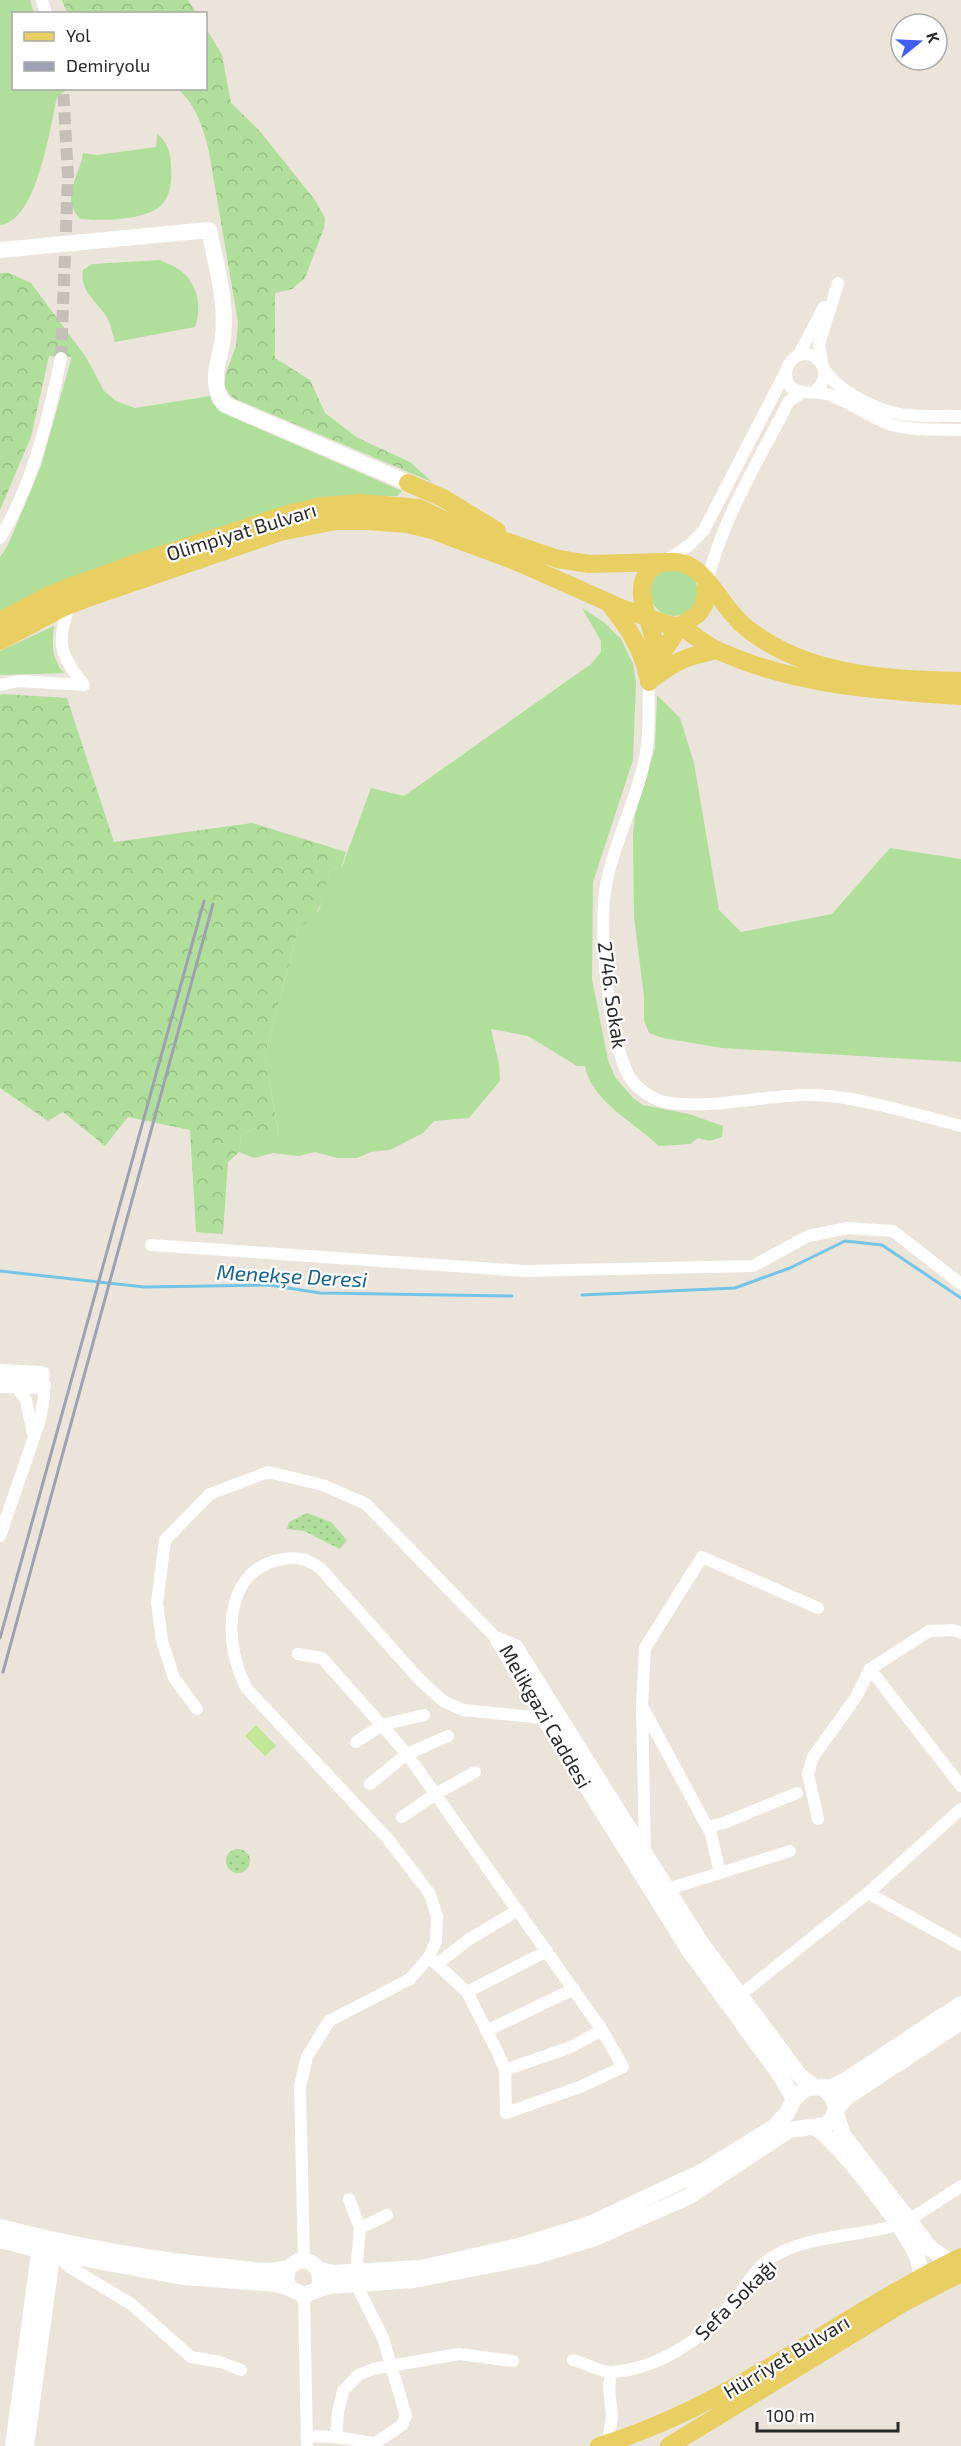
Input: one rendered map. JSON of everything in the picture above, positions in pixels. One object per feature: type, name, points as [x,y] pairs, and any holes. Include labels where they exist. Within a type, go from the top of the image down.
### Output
[{"type":"main road","points":[[0,250],[209,230],[224,313],[222,345],[215,370],[218,395],[224,404],[468,511],[518,545]]},
{"type":"main road","points":[[404,507],[410,502],[412,492],[408,483]]},
{"type":"main road","points":[[408,483],[464,541]]},
{"type":"main road","name":"Olimpiyat Bulvarı","points":[[0,621],[66,589],[176,549],[321,506],[361,503],[419,508],[446,521],[558,559],[589,564],[664,562]]},
{"type":"main road","name":"Olimpiyat Bulvarı","points":[[0,641],[70,604],[280,532],[336,521],[407,524],[464,541],[649,617]]},
{"type":"main road","points":[[649,682],[655,652],[649,617],[643,605],[644,582],[648,572],[664,562],[681,561],[688,563],[707,582],[738,620],[762,639],[787,653],[823,666],[860,674],[961,681]]},
{"type":"main road","points":[[649,682],[660,655],[680,626],[698,614],[704,605],[707,582]]},
{"type":"main road","points":[[608,602],[640,649],[649,682]]},
{"type":"main road","points":[[649,617],[669,625],[680,626],[717,650],[796,676],[872,691],[961,696]]},
{"type":"main road","points":[[649,682],[671,664],[690,656],[717,650]]},
{"type":"main road","points":[[0,1372],[43,1380]]},
{"type":"main road","points":[[7,1385],[43,1380]]},
{"type":"main road","name":"Melikgazi Caddesi","points":[[498,1640],[515,1647],[550,1715],[640,1856],[689,1950],[780,2075],[794,2101]]},
{"type":"main road","name":"Melikgazi Caddesi","points":[[640,1856],[668,1889],[701,1943],[800,2076],[819,2087]]},
{"type":"main road","points":[[0,2227],[47,2245],[183,2277],[277,2284],[304,2291],[356,2278],[421,2268],[519,2246],[590,2224],[703,2171],[774,2127],[806,2088],[843,2082],[961,2004]]},
{"type":"main road","points":[[304,2291],[286,2279],[288,2268],[294,2262],[311,2264],[326,2272],[356,2278],[414,2280],[532,2257],[595,2238],[688,2197],[789,2130],[826,2125],[847,2097],[961,2022]]},
{"type":"main road","points":[[819,2087],[833,2097],[843,2135],[903,2221],[922,2277]]},
{"type":"main road","points":[[794,2101],[798,2120],[833,2142],[931,2249],[958,2264]]},
{"type":"main road","points":[[0,2240],[187,2263],[270,2271],[288,2268]]},
{"type":"main road","points":[[13,2446],[47,2245]]},
{"type":"main road","points":[[26,2446],[47,2245]]},
{"type":"main road","points":[[304,2291],[321,2280],[311,2264]]},
{"type":"main road","name":"Hürriyet Bulvarı","points":[[606,2445],[702,2406],[922,2277],[958,2264]]},
{"type":"main road","name":"Hürriyet Bulvarı","points":[[669,2446],[894,2309],[958,2264]]},
{"type":"street","points":[[707,582],[715,549],[736,502],[789,401],[809,392],[823,382],[819,344],[838,283],[798,356]]},
{"type":"street","points":[[664,562],[691,544],[704,530],[792,359],[798,356],[812,355],[840,387],[866,402],[896,414],[961,416]]},
{"type":"street","points":[[0,538],[9,524],[34,460],[49,414],[61,358]]},
{"type":"street","points":[[786,371],[788,383],[797,391],[830,394],[865,414],[893,425],[961,430]]},
{"type":"street","points":[[0,685],[19,681],[84,685],[64,658],[61,627],[70,604]]},
{"type":"street","name":"2746. Sokak","points":[[649,682],[647,747],[606,886],[604,923],[605,957],[613,1020],[630,1077],[646,1093],[668,1102],[722,1103],[801,1095],[821,1096],[858,1102],[961,1126]]},
{"type":"street","points":[[151,1245],[525,1271],[718,1267],[753,1266],[808,1236],[848,1228],[893,1231],[961,1284]]},
{"type":"street","points":[[0,1536],[40,1420],[43,1380]]},
{"type":"street","points":[[7,1385],[26,1400],[33,1435]]},
{"type":"street","points":[[197,1709],[174,1678],[162,1641],[157,1603],[165,1540],[210,1494],[268,1472],[323,1485],[366,1504],[498,1640]]},
{"type":"street","points":[[640,1856],[645,1648],[702,1557],[818,1608]]},
{"type":"street","points":[[433,1961],[437,1916],[430,1894],[419,1876],[388,1839],[247,1689],[239,1670],[234,1647],[232,1608],[237,1593],[250,1574],[266,1564],[289,1558],[311,1562],[321,1569],[418,1678],[443,1701],[464,1710],[550,1715]]},
{"type":"street","points":[[818,1819],[808,1774],[813,1757],[856,1697],[870,1669],[929,1631],[953,1630],[961,1633]]},
{"type":"street","points":[[298,1654],[322,1658],[406,1754],[574,1989],[602,2030],[623,2067],[580,2087],[507,2113],[505,2070],[467,1992],[433,1961]]},
{"type":"street","points":[[870,1669],[961,1786]]},
{"type":"street","points":[[642,1705],[708,1827],[720,1873]]},
{"type":"street","points":[[356,1742],[382,1725],[424,1715]]},
{"type":"street","points":[[370,1784],[406,1754],[448,1736]]},
{"type":"street","points":[[402,1817],[434,1795],[475,1772]]},
{"type":"street","points":[[708,1827],[724,1823],[797,1793]]},
{"type":"street","points":[[740,1996],[868,1893],[961,1809]]},
{"type":"street","points":[[668,1889],[790,1851]]},
{"type":"street","points":[[868,1893],[961,1945]]},
{"type":"street","points":[[311,2264],[300,2098],[300,2086],[307,2057],[329,2021],[410,1979],[433,1961],[518,1910]]},
{"type":"street","points":[[467,1992],[547,1951]]},
{"type":"street","points":[[486,2031],[574,1989]]},
{"type":"street","points":[[505,2070],[571,2047],[602,2030]]},
{"type":"street","name":"Sefa Sokağı","points":[[573,2360],[611,2372],[638,2367],[675,2352],[706,2333],[733,2303],[754,2273],[771,2258],[802,2245],[903,2221],[961,2186]]},
{"type":"street","points":[[304,2291],[307,2441],[336,2437],[372,2445],[402,2425],[406,2416],[383,2338],[356,2278],[360,2228],[349,2199]]},
{"type":"street","points":[[360,2228],[387,2215]]},
{"type":"street","points":[[47,2245],[68,2266],[131,2304],[191,2357],[220,2362],[241,2370]]},
{"type":"street","points":[[336,2437],[343,2391],[358,2376],[373,2369],[459,2354],[513,2361]]},
{"type":"street","points":[[606,2445],[612,2418],[609,2387],[611,2372]]},
{"type":"green space","points":[[0,0],[30,0],[34,12],[12,12],[12,90],[67,90],[57,97],[40,171],[24,208],[13,220],[0,225]]},
{"type":"green space","points":[[62,0],[188,0],[195,12],[67,12]]},
{"type":"green space","points":[[207,30],[222,55],[231,103],[259,130],[315,200],[325,218],[324,228],[305,278],[292,289],[275,293],[275,358],[310,380],[325,413],[358,438],[410,462],[432,482],[233,398],[224,387],[226,373],[236,346],[238,322],[207,143],[195,110],[179,90],[207,90]]},
{"type":"green space","points":[[157,134],[166,145],[171,162],[170,185],[164,202],[158,208],[137,216],[112,220],[80,219],[71,203],[71,195],[83,153],[97,155],[156,147]]},
{"type":"green space","points":[[160,260],[179,269],[187,276],[195,289],[198,312],[195,327],[115,342],[108,319],[84,285],[83,270],[92,264]]},
{"type":"green space","points":[[0,273],[9,273],[31,283],[86,357],[49,356],[31,437],[0,510]]},
{"type":"green space","points":[[72,356],[86,357],[104,391],[116,401],[135,408],[210,396],[212,403],[223,413],[402,491],[397,496],[359,496],[0,614],[0,557],[8,545],[41,466]]},
{"type":"green space","points":[[674,568],[691,575],[698,592],[691,609],[674,616],[657,609],[650,592],[657,575]]},
{"type":"green space","points":[[582,608],[605,623],[621,639],[633,664],[636,682],[633,760],[593,882],[592,979],[608,1060],[615,1077],[633,1098],[643,1105],[689,1114],[723,1126],[722,1137],[709,1141],[698,1138],[690,1144],[659,1146],[604,1100],[595,1090],[585,1066],[577,1066],[528,1036],[491,1029],[499,1064],[500,1081],[469,1118],[434,1121],[423,1133],[390,1150],[371,1152],[357,1158],[337,1158],[315,1152],[299,1156],[273,1153],[254,1158],[239,1152],[241,1135],[254,1128],[279,1136],[265,1055],[299,926],[319,910],[330,870],[338,866],[342,867],[371,788],[404,796],[591,664],[601,652],[601,641]]},
{"type":"green space","points":[[54,626],[53,651],[64,673],[0,675],[0,651]]},
{"type":"green space","points":[[0,695],[67,698],[114,842],[252,823],[346,852],[341,868],[338,866],[330,870],[324,895],[317,911],[307,922],[299,926],[265,1055],[279,1137],[254,1128],[241,1135],[239,1152],[228,1162],[223,1234],[196,1232],[190,1130],[128,1117],[105,1146],[63,1112],[48,1121],[0,1088]]},
{"type":"green space","points":[[657,695],[680,718],[694,763],[719,910],[741,932],[832,914],[890,848],[961,859],[961,1062],[722,1048],[663,1038],[649,1033],[644,1020],[644,997],[634,917],[633,836],[635,815],[655,748]]},
{"type":"green space","points":[[307,1513],[331,1522],[347,1540],[340,1549],[304,1531],[287,1529],[289,1522]]},
{"type":"green space","points":[[256,1725],[276,1746],[265,1756],[245,1736]]},
{"type":"green space","points":[[238,1849],[243,1850],[249,1856],[249,1866],[243,1872],[238,1873],[233,1872],[227,1866],[226,1861],[227,1856],[233,1850]]},
{"type":"waterway","name":"Menekşe Deresi","points":[[582,1295],[735,1288],[790,1268],[845,1241],[882,1245],[961,1298]]},
{"type":"waterway","name":"Menekşe Deresi","points":[[0,1271],[144,1287],[269,1285],[320,1293],[512,1296]]},
{"type":"tunnel","points":[[61,358],[68,176],[63,90]]},
{"type":"railway","points":[[0,1638],[204,901]]},
{"type":"railway","points":[[3,1672],[213,904]]}]
